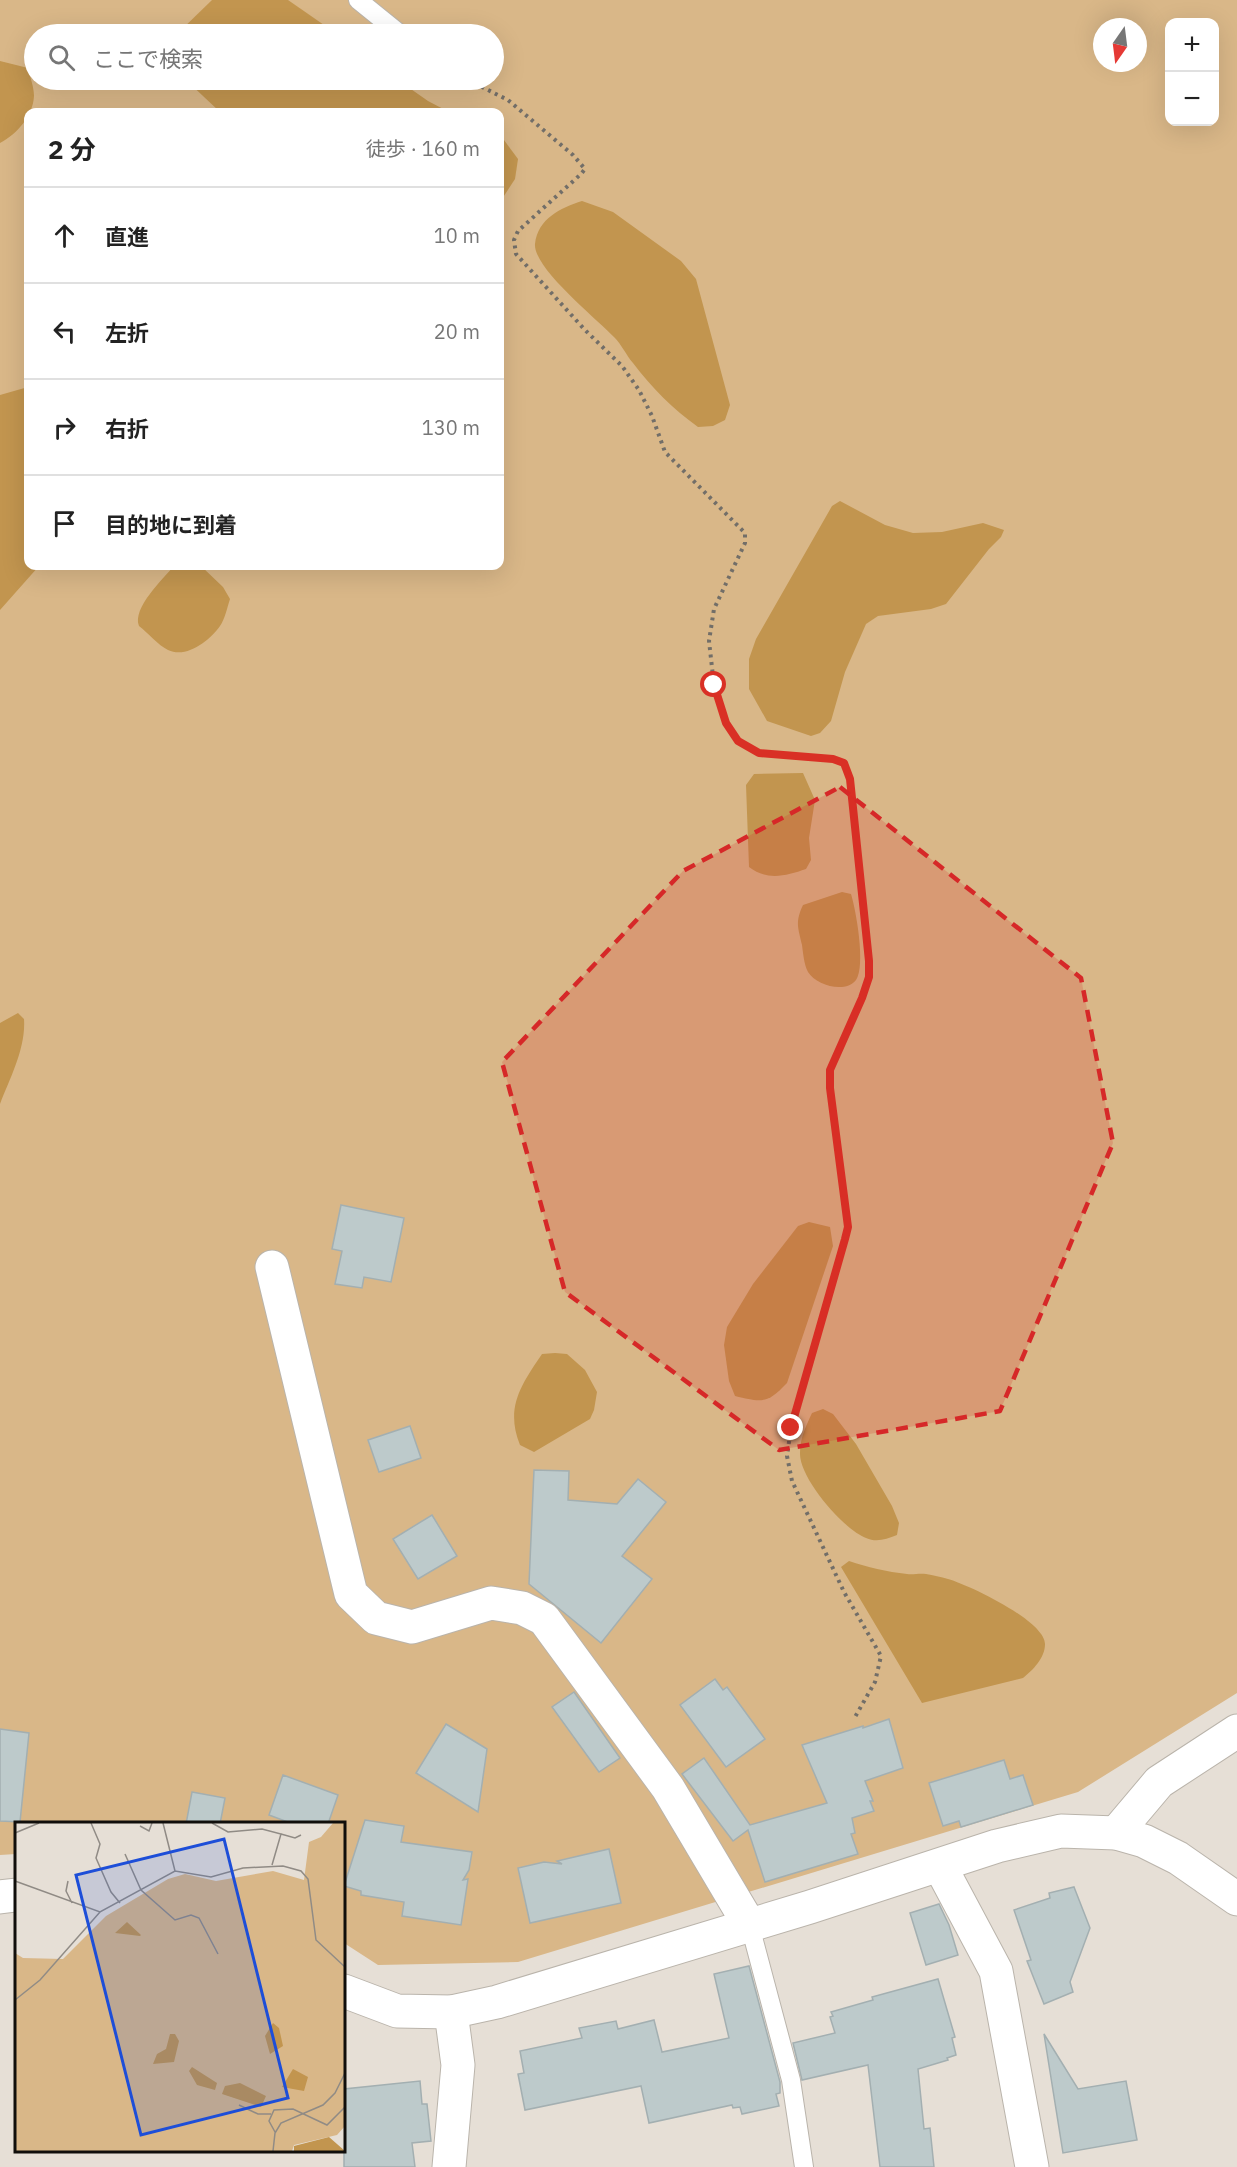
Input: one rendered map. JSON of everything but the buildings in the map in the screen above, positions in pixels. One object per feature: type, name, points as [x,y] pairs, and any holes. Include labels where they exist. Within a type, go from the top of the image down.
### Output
[{"type":"street","points":[[272,1267],[351,1594],[376,1618],[412,1627],[490,1603],[522,1608],[544,1619],[668,1788],[750,1926]]},
{"type":"street","points":[[1116,1833],[1159,1782],[1237,1731]]},
{"type":"street","points":[[345,1991],[397,2011],[451,2012],[497,2002],[750,1926],[997,1846],[1061,1831],[1116,1833],[1144,1841],[1178,1858],[1237,1899]]},
{"type":"street","points":[[940,1866],[996,1971],[1032,2167]]},
{"type":"street","points":[[0,1897],[15,1895]]},
{"type":"street","points":[[449,2167],[458,2065],[451,2012]]},
{"type":"lane","points":[[358,0],[388,24]]},
{"type":"lane","points":[[750,1926],[791,2080],[804,2167]]},
{"type":"path","points":[[488,90],[508,100],[573,154],[585,169],[518,231],[514,240],[516,254],[585,330],[622,366],[639,390],[652,416],[665,452],[745,533],[745,543],[714,609],[709,641],[714,685],[726,723],[738,741],[759,753],[833,759],[844,763],[850,779],[869,977],[830,1070],[830,1088],[848,1227],[799,1397],[787,1456],[792,1481],[834,1572],[881,1656],[875,1682],[855,1717]]},
{"type":"highlighted area","points":[[840,787],[1081,978],[1113,1143],[1000,1411],[779,1450],[565,1292],[502,1062],[683,871]]},
{"type":"shaded area","points":[[0,0],[1237,0],[1237,1693],[1078,1792],[518,1962],[378,1965],[345,1944],[345,1822],[15,1822],[15,1854],[0,1855]]},
{"type":"shaded area","points":[[212,0],[288,0],[323,24],[187,24]]},
{"type":"shaded area","points":[[0,61],[24,67],[24,90],[33,90],[34,96],[32,108],[24,108],[23,124],[0,143]]},
{"type":"shaded area","points":[[197,90],[412,90],[441,108],[216,108]]},
{"type":"shaded area","points":[[504,140],[518,159],[515,179],[504,196]]},
{"type":"shaded area","points":[[582,201],[613,212],[681,261],[696,279],[730,405],[725,420],[713,426],[698,427],[680,413],[648,381],[614,337],[568,293],[544,266],[537,254],[535,244],[541,227],[552,215]]},
{"type":"shaded area","points":[[24,388],[24,570],[35,570],[0,610],[0,395]]},
{"type":"shaded area","points":[[840,501],[885,525],[913,533],[942,532],[983,523],[1004,530],[1001,537],[946,604],[931,609],[878,616],[866,624],[845,672],[831,721],[820,733],[811,736],[767,721],[749,689],[749,659],[756,639],[832,506]]},
{"type":"shaded area","points":[[171,570],[205,570],[223,587],[230,599],[223,620],[216,631],[197,647],[175,652],[161,645],[139,626],[140,611],[150,594]]},
{"type":"shaded area","points":[[803,773],[815,800],[809,838],[811,860],[806,869],[791,874],[770,876],[756,871],[749,867],[746,785],[754,774]]},
{"type":"shaded area","points":[[842,892],[851,894],[859,938],[860,963],[856,980],[851,984],[838,987],[817,981],[808,972],[798,920],[803,905]]},
{"type":"shaded area","points":[[18,1013],[24,1019],[22,1041],[0,1104],[0,1023]]},
{"type":"shaded area","points":[[809,1222],[830,1227],[833,1246],[787,1383],[770,1398],[764,1400],[735,1396],[729,1381],[724,1345],[727,1327],[753,1284],[798,1226]]},
{"type":"shaded area","points":[[542,1354],[567,1354],[585,1370],[597,1392],[594,1410],[590,1419],[534,1452],[520,1445],[514,1420],[515,1408],[522,1387]]},
{"type":"shaded area","points":[[823,1409],[833,1414],[856,1444],[892,1506],[899,1523],[897,1535],[882,1540],[866,1538],[835,1514],[814,1489],[802,1463],[800,1448],[812,1413]]},
{"type":"shaded area","points":[[849,1561],[892,1572],[940,1577],[988,1596],[1020,1615],[1042,1635],[1045,1644],[1041,1659],[1023,1678],[922,1703],[841,1567]]},
{"type":"route","points":[[714,685],[726,723],[738,741],[759,753],[833,759],[844,763],[850,779],[869,961],[869,977],[862,998],[830,1070],[830,1088],[848,1227],[791,1428]]}]
